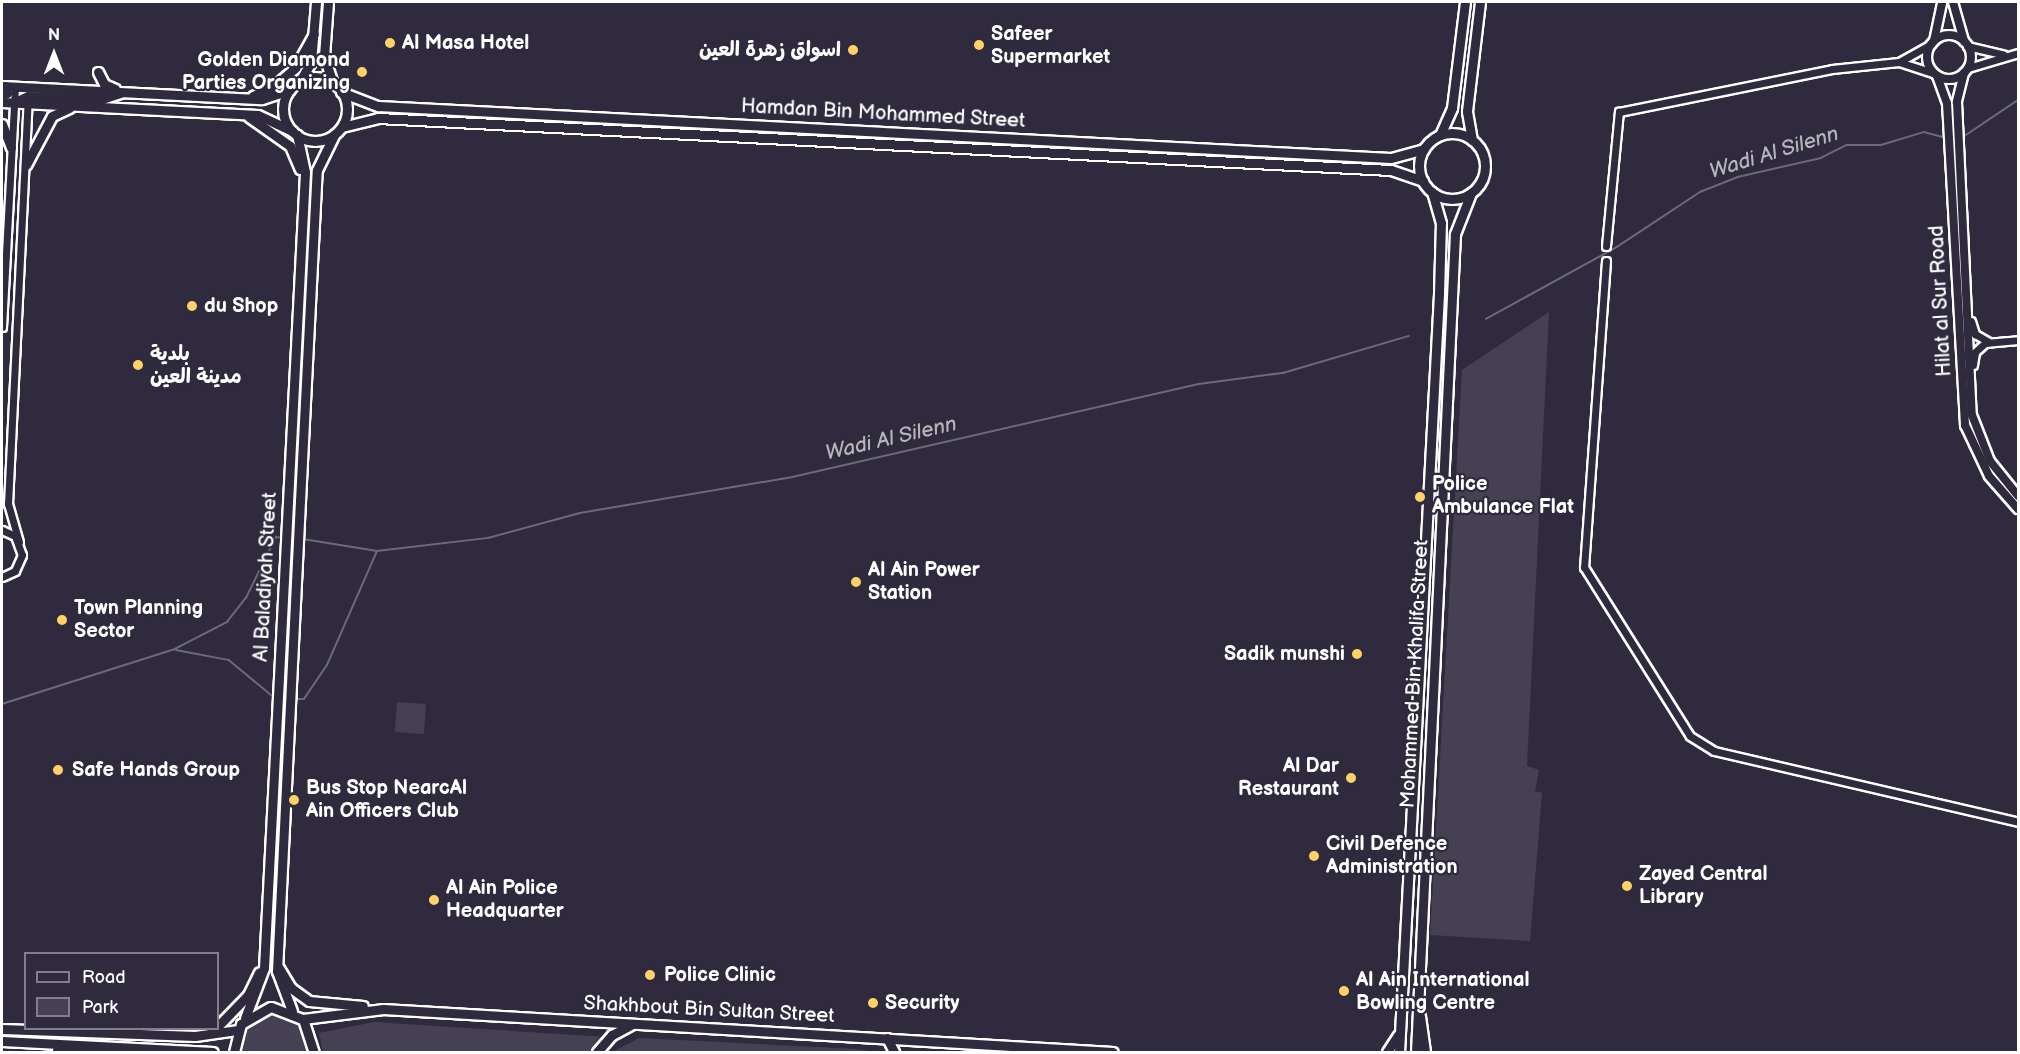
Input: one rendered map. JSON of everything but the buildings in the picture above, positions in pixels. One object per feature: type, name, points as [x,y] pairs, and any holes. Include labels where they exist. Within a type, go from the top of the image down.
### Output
[{"type":"main road","points":[[2,102],[14,103],[28,96],[123,92],[270,98],[290,90],[300,81],[311,62],[316,2]]},
{"type":"main road","points":[[328,2],[324,56],[333,84]]},
{"type":"main road","points":[[1465,2],[1452,108],[1440,135],[1424,148],[1419,168],[1423,181],[1432,192],[1451,199],[1471,193],[1480,183],[1485,164],[1472,140],[1467,111],[1480,2]]},
{"type":"main road","points":[[1942,2],[1927,60],[1935,74],[1952,79],[1966,71],[1966,44],[1953,2]]},
{"type":"main road","points":[[244,98],[277,84],[300,63],[314,34]]},
{"type":"main road","points":[[1933,42],[1946,36],[1966,44]]},
{"type":"main road","name":"Hilat al Sur Road","points":[[1966,71],[1959,130],[1971,386],[1978,436],[2019,496]]},
{"type":"main road","points":[[98,72],[104,84],[123,92]]},
{"type":"main road","name":"Hilat al Sur Road","points":[[1935,74],[1947,103],[1965,425],[1989,476],[2019,509]]},
{"type":"main road","points":[[6,88],[28,96],[90,106],[266,116],[294,133],[319,141],[334,135],[342,127],[346,106],[341,92],[333,84],[321,78],[300,81]]},
{"type":"main road","points":[[290,90],[283,106],[294,133]]},
{"type":"main road","name":"Hamdan Bin Mohammed Street","points":[[341,92],[378,106],[1391,158],[1424,148]]},
{"type":"main road","points":[[26,165],[52,116],[64,109],[90,106]]},
{"type":"main road","points":[[236,114],[267,125],[290,146],[298,159],[303,197]]},
{"type":"main road","name":"Hamdan Bin Mohammed Street","points":[[342,127],[378,118],[1391,170],[1423,181]]},
{"type":"main road","points":[[2,124],[11,147]]},
{"type":"main road","name":"Al Baladiyah Street","points":[[237,1030],[246,1018],[261,986],[265,958],[303,197],[304,158],[294,133]]},
{"type":"main road","points":[[1440,135],[1453,133],[1472,140]]},
{"type":"main road","name":"Al Baladiyah Street","points":[[292,1011],[280,991],[277,964],[316,170],[334,135]]},
{"type":"main road","name":"Mohammed Bin Khalifa Street","points":[[1399,1053],[1439,293],[1441,223],[1432,192]]},
{"type":"main road","name":"Mohammed Bin Khalifa Street","points":[[1416,1053],[1416,1002],[1455,234],[1471,193]]},
{"type":"main road","points":[[219,1025],[248,995],[265,958]]},
{"type":"main road","points":[[277,964],[291,988],[309,1001],[383,1009]]},
{"type":"main road","points":[[1416,1002],[1425,1053]]},
{"type":"main road","points":[[246,1018],[271,1007],[292,1011],[303,1019],[314,1053]]},
{"type":"main road","name":"Shakhbout Bin Sultan Street","points":[[303,1019],[383,1009],[1113,1053]]},
{"type":"main road","points":[[1387,1053],[1402,1021]]},
{"type":"main road","points":[[597,1053],[612,1035],[633,1023]]},
{"type":"main road","points":[[2,1031],[35,1030],[203,1036],[237,1030],[234,1053]]},
{"type":"main road","points":[[91,1032],[172,1030]]},
{"type":"main road","points":[[887,1038],[894,1053]]},
{"type":"main road","points":[[2,1041],[213,1053]]},
{"type":"main road","points":[[26,1042],[38,1048],[102,1053]]},
{"type":"street","points":[[1606,246],[1619,112],[1765,80],[1899,62],[1933,42]]},
{"type":"street","points":[[1966,44],[2003,54],[2019,53]]},
{"type":"street","points":[[1966,71],[2003,54]]},
{"type":"street","points":[[1899,62],[1935,74]]},
{"type":"street","points":[[2,327],[14,103],[6,88]]},
{"type":"street","points":[[2,577],[19,566],[19,542],[8,504],[28,96]]},
{"type":"street","points":[[7,238],[19,243],[19,281]]},
{"type":"street","points":[[1606,261],[1584,567],[1690,736],[1714,751],[2019,822]]},
{"type":"street","points":[[1967,300],[1972,329],[1989,342]]},
{"type":"street","points":[[1971,386],[1973,355],[1989,342],[2019,340]]},
{"type":"street","points":[[2,530],[19,542]]},
{"type":"green space","points":[[1549,312],[1527,766],[1539,770],[1535,791],[1542,793],[1530,941],[1430,935],[1462,370]]},
{"type":"green space","points":[[397,702],[426,704],[424,734],[395,732]]},
{"type":"green space","points":[[272,1012],[295,1019],[304,1030],[307,1052],[240,1052],[244,1028]]},
{"type":"green space","points":[[374,1022],[606,1037],[595,1052],[323,1052],[319,1033]]},
{"type":"green space","points":[[639,1038],[856,1049],[876,1052],[612,1052]]},
{"type":"waterway","name":"Wadi Al Silenn","points":[[1963,137],[2018,100]]},
{"type":"waterway","name":"Wadi Al Silenn","points":[[1486,319],[1617,247],[1700,192],[1738,177],[1821,158],[1847,145],[1881,145],[1924,132],[1946,138]]},
{"type":"waterway","name":"Wadi Al Silenn","points":[[303,539],[377,551],[488,538],[580,513],[788,478],[1199,384],[1283,373],[1409,336]]},
{"type":"waterway","name":"Wadi Al Silenn","points":[[2,704],[175,649],[227,622],[246,598],[276,537],[284,538]]},
{"type":"waterway","name":"Wadi Al Silenn","points":[[295,699],[304,699],[327,665],[377,551]]},
{"type":"waterway","name":"Wadi Al Silenn","points":[[176,650],[229,660],[275,698]]},
{"type":"place","name":"Al Masa Hotel","points":[[390,43]]},
{"type":"place","name":"Safeer Supermarket","points":[[979,45]]},
{"type":"place","name":"اسواق زهرة العين","points":[[853,50]]},
{"type":"place","name":"Golden Diamond Parties Organizing","points":[[362,72]]},
{"type":"place","name":"du Shop","points":[[192,306]]},
{"type":"place","name":"بلدية مدينة العين","points":[[138,365]]},
{"type":"place","name":"Police Ambulance Flat","points":[[1420,497]]},
{"type":"place","name":"Al Ain Power Station","points":[[856,582]]},
{"type":"place","name":"Town Planning Sector","points":[[62,620]]},
{"type":"place","name":"Sadik munshi","points":[[1357,654]]},
{"type":"place","name":"Safe Hands Group","points":[[58,770]]},
{"type":"place","name":"Al Dar Restaurant","points":[[1351,778]]},
{"type":"place","name":"Bus Stop NearcAl Ain Officers Club","points":[[294,800]]},
{"type":"place","name":"Civil Defence Administration","points":[[1314,856]]},
{"type":"place","name":"Zayed Central Library","points":[[1627,886]]},
{"type":"place","name":"Al Ain Police Headquarter","points":[[434,900]]},
{"type":"place","name":"Police Clinic","points":[[650,975]]},
{"type":"place","name":"Al Ain International Bowling Centre","points":[[1344,991]]},
{"type":"place","name":"Security","points":[[873,1003]]}]
